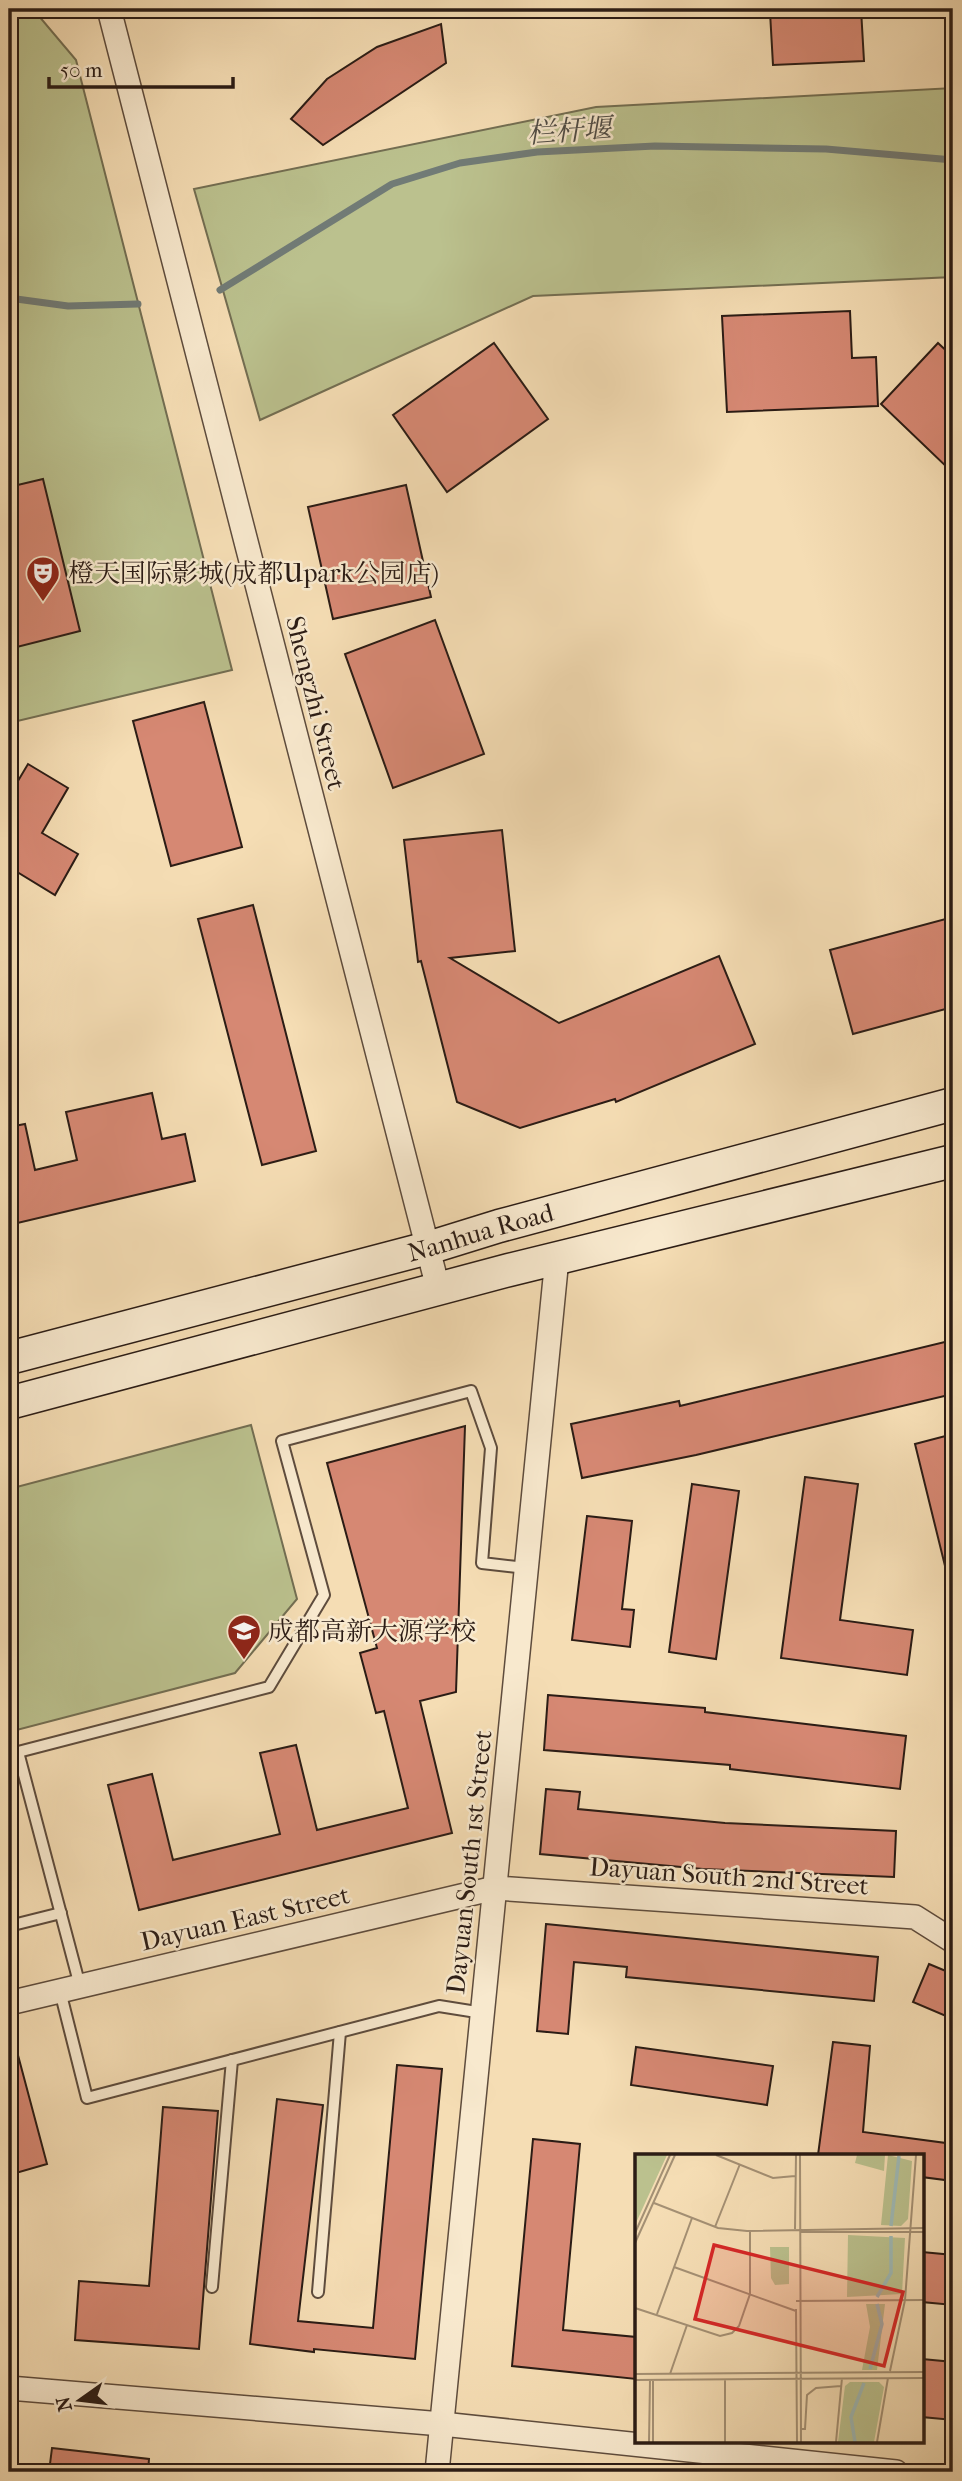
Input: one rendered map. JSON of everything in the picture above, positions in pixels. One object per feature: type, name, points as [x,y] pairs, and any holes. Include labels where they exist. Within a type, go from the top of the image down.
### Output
[{"type":"main road","name":"Nanhua Road","points":[[9,1358],[428,1248],[499,1226],[953,1104]]},
{"type":"main road","name":"Nanhua Road","points":[[9,1403],[438,1288],[953,1161]]},
{"type":"street","name":"Shengzhi Street","points":[[109,9],[438,1288]]},
{"type":"street","name":"Dayuan South 1st Street","points":[[437,2472],[557,1258]]},
{"type":"street","name":"Dayuan South 2nd Street","points":[[495,1888],[915,1917],[953,1941]]},
{"type":"street","name":"Dayuan East Street","points":[[9,2003],[495,1888]]},
{"type":"street","points":[[9,2388],[442,2424],[896,2472]]},
{"type":"lane","points":[[482,2012],[439,2006],[87,2098],[61,1913],[13,1753],[269,1687],[324,1595],[282,1441],[471,1391],[491,1448],[482,1563],[526,1568]]},
{"type":"lane","points":[[9,1926],[61,1913]]},
{"type":"lane","points":[[318,2292],[340,2032]]},
{"type":"lane","points":[[212,2287],[232,2060]]},
{"type":"green space","points":[[9,9],[33,9],[76,60],[232,670],[9,723]]},
{"type":"green space","points":[[953,88],[953,277],[533,296],[260,420],[194,189],[596,107]]},
{"type":"green space","points":[[251,1425],[297,1599],[235,1673],[9,1732],[9,1489]]},
{"type":"building","points":[[861,9],[864,61],[773,65],[770,12]]},
{"type":"building","points":[[441,24],[446,63],[323,145],[291,119],[327,79],[377,47]]},
{"type":"building","points":[[850,311],[852,358],[876,357],[878,406],[727,412],[722,316]]},
{"type":"building","points":[[494,343],[548,419],[447,492],[393,415]]},
{"type":"building","points":[[938,343],[953,357],[953,473],[881,404]]},
{"type":"building","points":[[43,479],[80,631],[9,649],[9,487]]},
{"type":"building","points":[[406,485],[431,597],[333,619],[308,507]]},
{"type":"building","points":[[435,620],[484,754],[393,788],[345,654]]},
{"type":"building","points":[[204,702],[242,847],[171,866],[133,721]]},
{"type":"building","points":[[28,764],[68,788],[42,833],[78,854],[55,895],[9,867],[9,796]]},
{"type":"building","points":[[502,830],[515,951],[450,958],[559,1023],[719,956],[755,1044],[616,1102],[615,1099],[520,1128],[457,1102],[421,961],[418,962],[404,840]]},
{"type":"building","points":[[253,905],[316,1151],[262,1165],[198,919]]},
{"type":"building","points":[[953,917],[953,1007],[853,1034],[830,950]]},
{"type":"building","points":[[152,1093],[162,1139],[185,1134],[195,1181],[9,1225],[9,1127],[25,1124],[35,1170],[77,1160],[66,1112]]},
{"type":"building","points":[[953,1340],[953,1394],[696,1455],[582,1478],[571,1424],[679,1401],[680,1406]]},
{"type":"building","points":[[465,1426],[456,1692],[420,1701],[452,1833],[139,1910],[108,1785],[152,1774],[173,1860],[280,1834],[260,1753],[296,1745],[317,1830],[408,1808],[384,1711],[376,1713],[360,1653],[377,1648],[327,1463]]},
{"type":"building","points":[[953,1434],[953,1569],[946,1570],[915,1444]]},
{"type":"building","points":[[805,1477],[858,1484],[840,1620],[913,1630],[907,1675],[781,1658]]},
{"type":"building","points":[[692,1484],[739,1491],[716,1659],[669,1652]]},
{"type":"building","points":[[587,1516],[632,1521],[622,1609],[634,1610],[630,1647],[572,1640]]},
{"type":"building","points":[[548,1695],[705,1708],[705,1712],[906,1736],[900,1789],[730,1769],[730,1765],[544,1750]]},
{"type":"building","points":[[546,1789],[580,1792],[578,1809],[725,1823],[896,1831],[894,1877],[703,1869],[540,1854]]},
{"type":"building","points":[[546,1924],[878,1957],[874,2001],[626,1977],[627,1967],[574,1962],[568,2034],[537,2031]]},
{"type":"building","points":[[929,1964],[953,1974],[953,2019],[913,2002]]},
{"type":"building","points":[[833,2042],[870,2046],[863,2132],[953,2144],[953,2181],[923,2177],[923,2154],[818,2154]]},
{"type":"building","points":[[15,2044],[47,2164],[9,2175],[9,2045]]},
{"type":"building","points":[[636,2047],[773,2066],[767,2105],[631,2085]]},
{"type":"building","points":[[397,2065],[442,2069],[415,2359],[314,2349],[314,2352],[250,2344],[277,2099],[323,2105],[298,2321],[373,2328]]},
{"type":"building","points":[[163,2107],[218,2111],[199,2349],[75,2340],[79,2281],[149,2286]]},
{"type":"building","points":[[533,2139],[580,2144],[563,2330],[635,2337],[635,2379],[512,2366]]},
{"type":"building","points":[[923,2252],[953,2255],[953,2305],[923,2302]]},
{"type":"building","points":[[923,2359],[953,2362],[953,2420],[923,2417]]},
{"type":"building","points":[[52,2448],[149,2459],[148,2472],[49,2472]]},
{"type":"waterway","name":"栏杆堰","points":[[220,290],[392,184],[460,163],[537,152],[655,146],[826,149],[953,160]]},
{"type":"waterway","name":"栏杆堰","points":[[9,298],[68,306],[138,304]]},
{"type":"place","name":"橙天国际影城(成都Upark公园店)","points":[[43,603]]},
{"type":"place","name":"成都高新大源学校","points":[[244,1661]]}]
